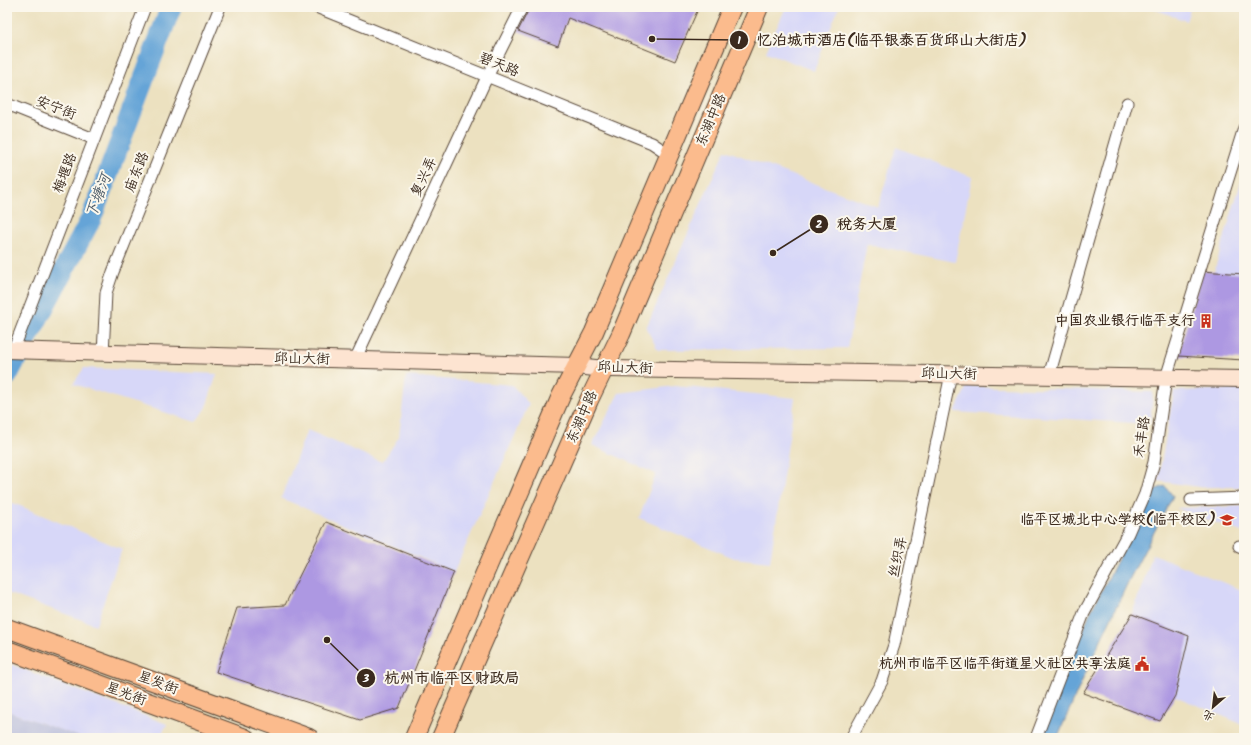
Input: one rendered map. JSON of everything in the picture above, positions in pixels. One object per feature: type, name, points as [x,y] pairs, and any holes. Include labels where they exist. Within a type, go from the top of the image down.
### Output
[{"type":"main road","name":"东湖中路","points":[[414,738],[561,396],[594,332],[732,7]]},
{"type":"main road","name":"东湖中路","points":[[441,738],[589,400],[614,369],[621,334],[759,7]]},
{"type":"main road","name":"邱山大街","points":[[11,351],[577,366],[614,369],[1244,379]]},
{"type":"main road","name":"星发街","points":[[7,628],[309,738]]},
{"type":"main road","name":"星光街","points":[[7,650],[246,738]]},
{"type":"street","name":"梅堰路","points":[[11,351],[145,7]]},
{"type":"street","name":"庙东路","points":[[103,354],[106,293],[113,272],[220,7]]},
{"type":"street","name":"碧天路","points":[[316,7],[652,143],[670,155]]},
{"type":"street","name":"复兴弄","points":[[355,360],[522,7]]},
{"type":"street","points":[[1048,376],[1127,103]]},
{"type":"street","name":"安宁街","points":[[7,104],[94,139]]},
{"type":"street","name":"禾丰路","points":[[1036,738],[1084,613],[1128,533],[1145,494],[1154,462],[1166,378],[1244,128]]},
{"type":"street","name":"丝织弄","points":[[852,738],[882,681],[894,645],[951,374]]},
{"type":"street","points":[[1191,500],[1244,498]]},
{"type":"shaded area","points":[[786,7],[839,7],[814,71],[766,52]]},
{"type":"shaded area","points":[[1149,7],[1191,7],[1186,21]]},
{"type":"shaded area","points":[[896,147],[972,177],[955,262],[867,244],[847,348],[658,350],[646,328],[725,150],[878,207]]},
{"type":"shaded area","points":[[1244,172],[1244,274],[1214,272]]},
{"type":"shaded area","points":[[84,368],[217,374],[206,407],[196,422],[73,384]]},
{"type":"shaded area","points":[[406,376],[512,385],[529,404],[454,572],[281,498],[307,430],[382,462],[399,437]]},
{"type":"shaded area","points":[[675,386],[795,398],[770,562],[734,558],[639,518],[656,474],[592,445],[619,393]]},
{"type":"shaded area","points":[[967,386],[1153,392],[1150,424],[955,412]]},
{"type":"shaded area","points":[[1244,389],[1244,487],[1200,487],[1158,481],[1174,391]]},
{"type":"shaded area","points":[[7,503],[13,503],[122,549],[96,625],[7,593]]},
{"type":"shaded area","name":"临平区城北中心学校(临平校区)","points":[[1244,506],[1244,533],[1176,508]]},
{"type":"shaded area","points":[[1153,554],[1244,591],[1244,725],[1175,696],[1189,636],[1132,614]]},
{"type":"shaded area","points":[[7,663],[167,724],[160,738],[83,738],[7,711]]},
{"type":"shaded area","points":[[7,711],[83,738],[7,738]]},
{"type":"water","points":[[1165,486],[1173,496],[1129,580],[1057,738],[1040,738],[1089,615],[1154,490]]},
{"type":"building","points":[[530,7],[699,7],[675,61],[568,18],[558,46],[518,31]]},
{"type":"building","points":[[1202,271],[1244,274],[1244,360],[1178,356]]},
{"type":"building","points":[[326,522],[454,572],[399,708],[360,720],[216,672],[237,608],[285,605]]},
{"type":"building","name":"杭州市临平区临平街道星火社区共享法庭","points":[[1132,614],[1189,636],[1175,696],[1160,721],[1083,693]]},
{"type":"waterway","name":"下塘河","points":[[7,376],[91,219],[171,7]]},
{"type":"place","name":"忆泊城市酒店(临平银泰百货邱山大街店)","points":[[652,39]]},
{"type":"place","name":"税务大厦","points":[[773,253]]},
{"type":"place","name":"中国农业银行临平支行","points":[[1206,321]]},
{"type":"place","name":"临平区城北中心学校(临平校区)","points":[[1227,520]]},
{"type":"place","name":"杭州市临平区财政局","points":[[327,640]]},
{"type":"place","name":"杭州市临平区临平街道星火社区共享法庭","points":[[1142,664]]}]
